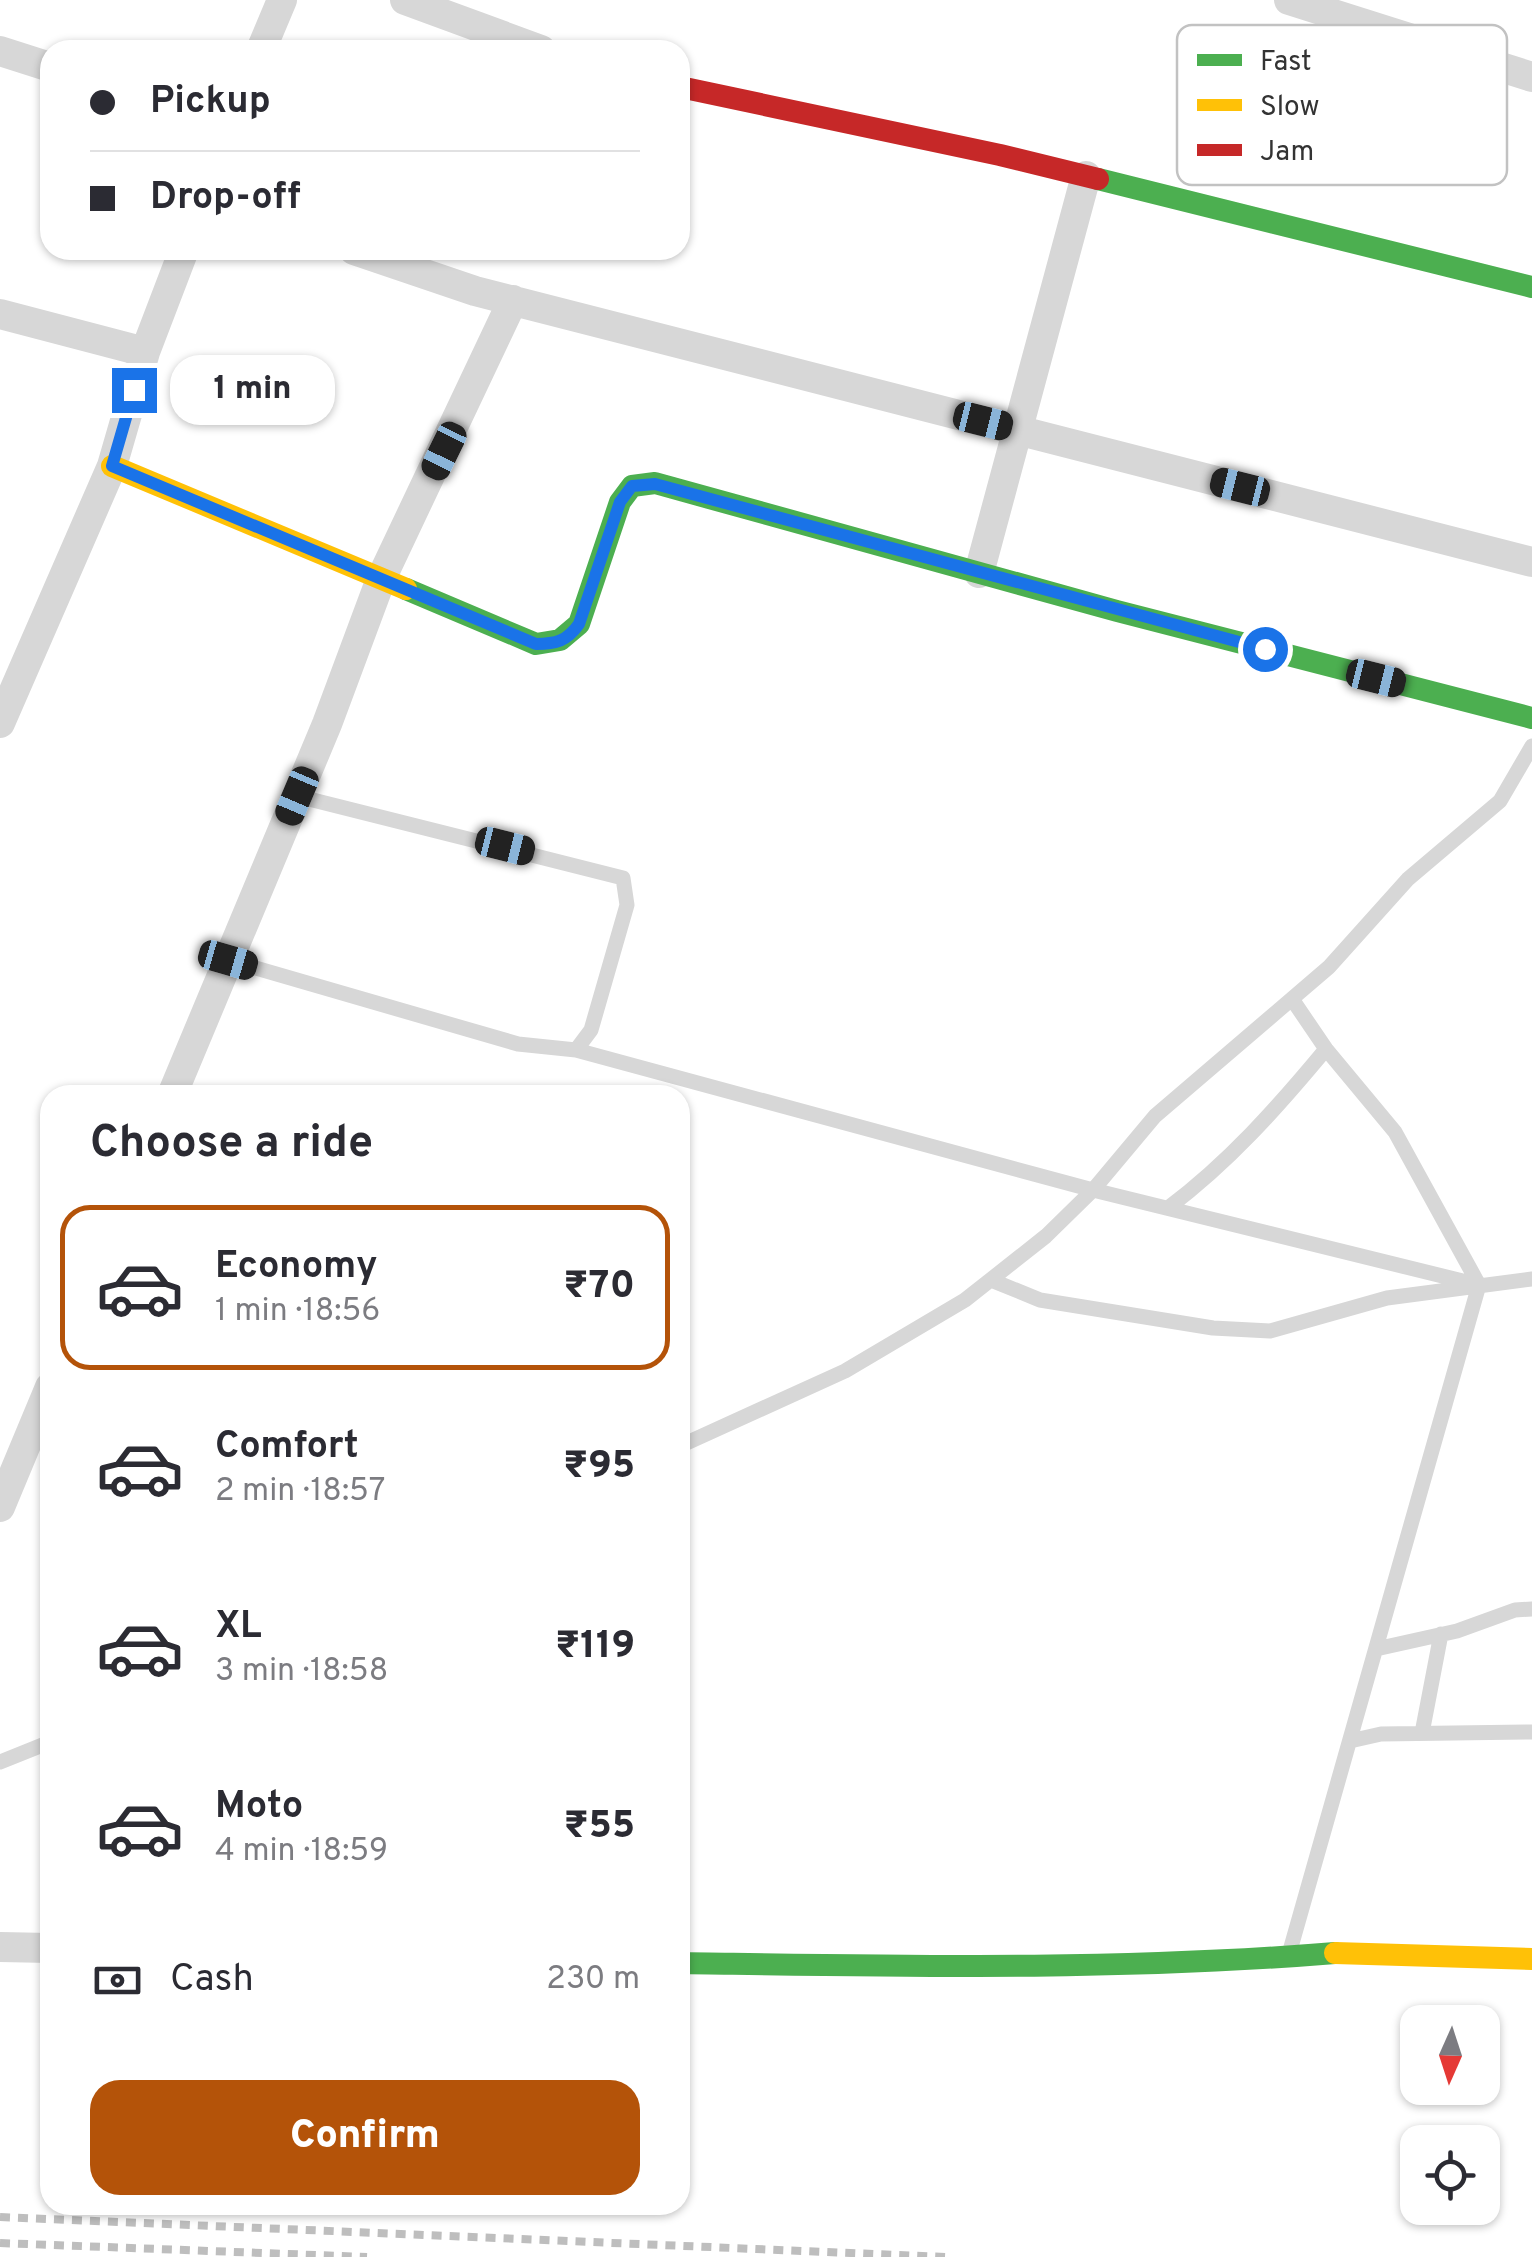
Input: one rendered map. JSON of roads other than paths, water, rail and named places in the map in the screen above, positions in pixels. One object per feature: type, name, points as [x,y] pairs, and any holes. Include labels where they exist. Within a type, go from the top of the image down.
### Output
[{"type":"street","points":[[265,40],[282,0]]},
{"type":"street","points":[[405,0],[515,40]]},
{"type":"street","points":[[1288,0],[1368,25]]},
{"type":"street","points":[[0,50],[40,64]]},
{"type":"street","points":[[1507,68],[1532,76]]},
{"type":"street","points":[[690,89],[1086,176],[1532,287]]},
{"type":"street","points":[[979,573],[1086,176]]},
{"type":"street","points":[[0,723],[112,466],[145,352],[180,260]]},
{"type":"street","points":[[384,260],[474,290],[1532,562]]},
{"type":"street","points":[[176,1085],[297,796],[381,579],[513,300]]},
{"type":"street","points":[[0,314],[145,352]]},
{"type":"street","points":[[112,466],[536,644],[554,644],[570,638],[579,624],[620,502],[632,486],[655,484],[1530,718]]},
{"type":"street","points":[[0,1507],[40,1411]]},
{"type":"street","points":[[0,1946],[40,1948]]},
{"type":"street","points":[[690,1964],[1037,1968],[1338,1954],[1532,1959]]},
{"type":"lane","points":[[690,1441],[845,1371],[965,1300],[1046,1236],[1093,1190],[1155,1116],[1329,967],[1408,879],[1500,801],[1530,718]]},
{"type":"lane","points":[[297,796],[623,878],[628,905],[592,1030],[576,1050]]},
{"type":"lane","points":[[228,960],[518,1044],[576,1050],[1093,1190],[1480,1286]]},
{"type":"lane","points":[[1288,1958],[1480,1286],[1394,1132],[1326,1049],[1292,999]]},
{"type":"lane","points":[[1168,1208],[1214,1174],[1265,1123],[1326,1049]]},
{"type":"lane","points":[[991,1280],[1040,1300],[1213,1328],[1270,1330],[1387,1298],[1532,1279]]},
{"type":"lane","points":[[1376,1649],[1441,1634],[1515,1610],[1532,1609]]},
{"type":"lane","points":[[1422,1733],[1441,1634]]},
{"type":"lane","points":[[1350,1741],[1381,1734],[1532,1732]]},
{"type":"lane","points":[[0,1762],[40,1746]]},
{"type":"railway","points":[[0,2217],[945,2257]]},
{"type":"railway","points":[[0,2243],[367,2257]]}]
